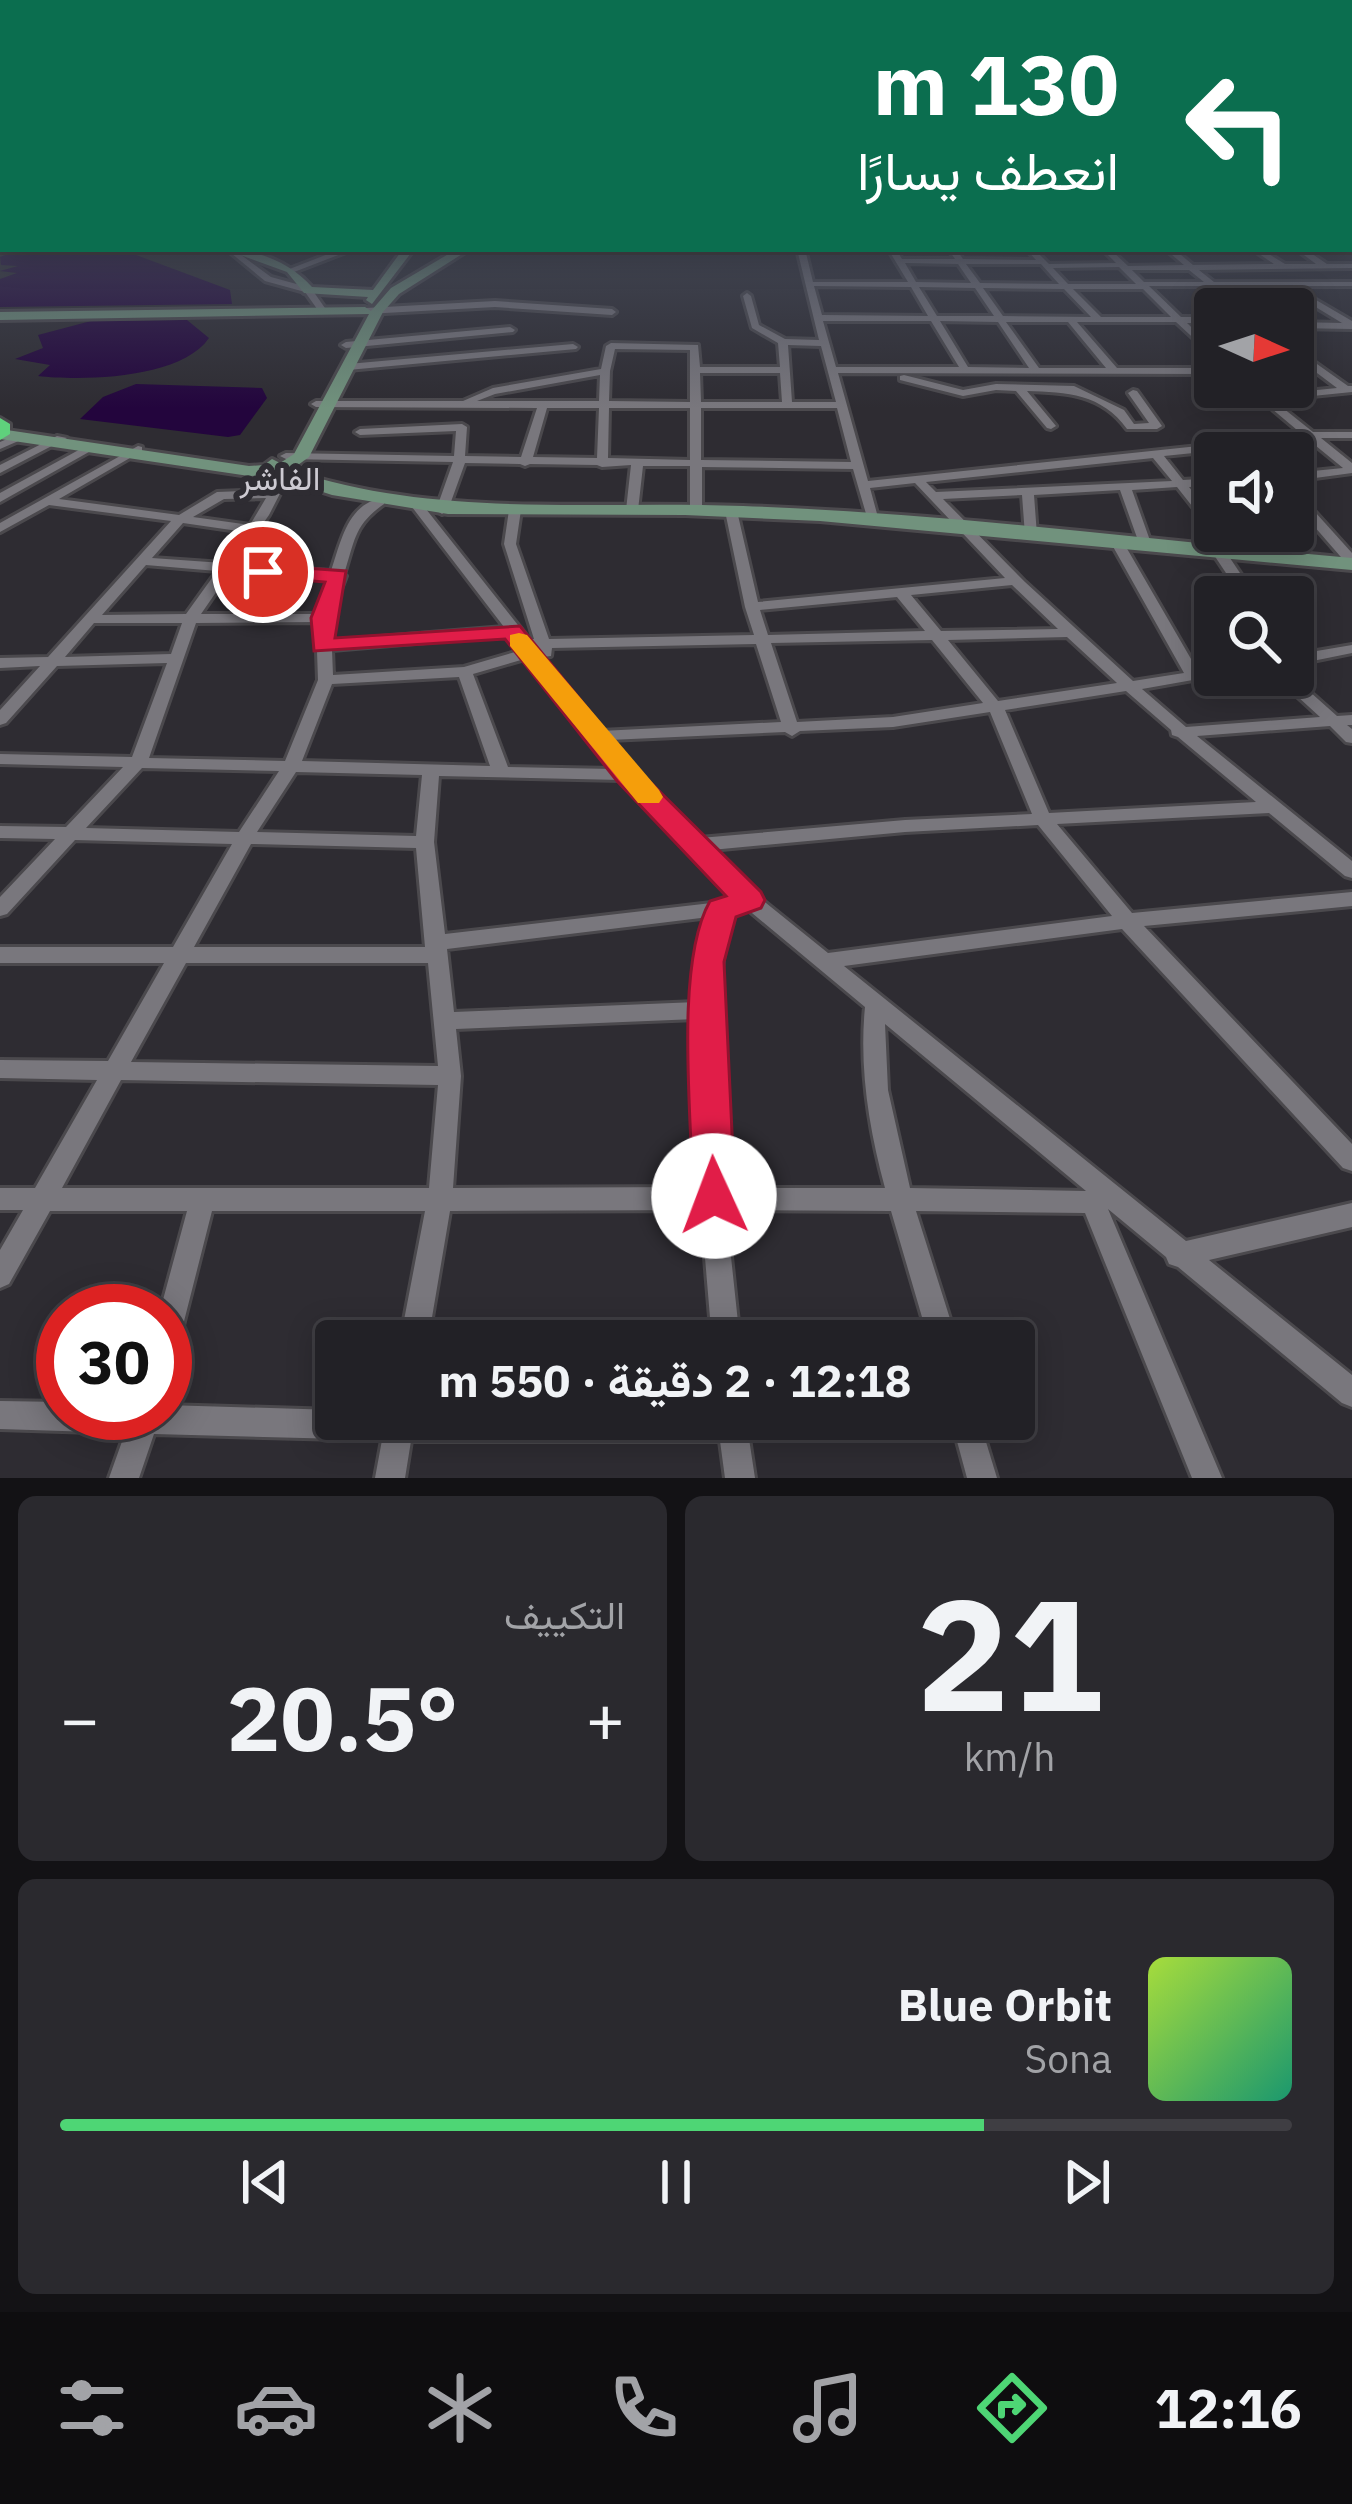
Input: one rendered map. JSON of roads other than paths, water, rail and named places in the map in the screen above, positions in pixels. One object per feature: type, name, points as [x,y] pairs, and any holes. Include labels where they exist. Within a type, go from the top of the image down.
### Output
[{"type":"street","points":[[256,270],[268,279],[308,290],[384,291],[431,270]]},
{"type":"street","points":[[296,270],[323,311]]},
{"type":"street","points":[[0,909],[139,761],[191,618],[254,529],[284,465],[311,426],[396,270]]},
{"type":"street","points":[[807,270],[873,521]]},
{"type":"street","points":[[902,270],[965,370]]},
{"type":"street","points":[[966,270],[1036,371]]},
{"type":"street","points":[[1050,270],[1099,320]]},
{"type":"street","points":[[1126,270],[1194,336]]},
{"type":"street","points":[[1194,270],[1216,288]]},
{"type":"street","points":[[811,284],[1352,284]]},
{"type":"street","points":[[1282,284],[1352,326]]},
{"type":"street","points":[[747,296],[755,326],[783,342],[825,343]]},
{"type":"street","points":[[0,316],[323,311],[366,319],[495,304],[612,312]]},
{"type":"street","points":[[495,304],[510,330],[530,350]]},
{"type":"street","points":[[818,318],[1194,320]]},
{"type":"street","points":[[1070,320],[1114,371]]},
{"type":"street","points":[[1314,326],[1352,326]]},
{"type":"street","points":[[1332,326],[1352,340]]},
{"type":"street","points":[[353,344],[510,330]]},
{"type":"street","points":[[783,342],[787,404]]},
{"type":"street","points":[[602,464],[605,371],[614,344],[695,347],[699,370],[696,510]]},
{"type":"street","points":[[341,372],[573,347]]},
{"type":"street","points":[[1314,368],[1349,389]]},
{"type":"street","points":[[699,370],[784,370]]},
{"type":"street","points":[[748,370],[751,404]]},
{"type":"street","points":[[462,405],[493,391],[605,371]]},
{"type":"street","points":[[836,374],[1194,371]]},
{"type":"street","points":[[836,374],[914,378],[964,393],[1018,387],[1078,390],[1120,412],[1131,427],[1157,426],[1133,393]]},
{"type":"street","points":[[1018,387],[1051,426]]},
{"type":"street","points":[[1314,393],[1349,389]]},
{"type":"street","points":[[323,404],[843,404]]},
{"type":"street","points":[[524,464],[543,405]]},
{"type":"street","points":[[1276,408],[1306,432]]},
{"type":"street","points":[[359,432],[458,426],[459,463],[442,510]]},
{"type":"street","points":[[0,446],[3,431],[134,452]]},
{"type":"street","points":[[1314,436],[1352,435]]},
{"type":"street","points":[[1314,438],[1352,469]]},
{"type":"street","points":[[0,470],[57,440],[89,448],[284,465],[859,466]]},
{"type":"street","points":[[0,498],[89,448]]},
{"type":"street","points":[[0,528],[134,452]]},
{"type":"street","points":[[866,485],[1194,454]]},
{"type":"street","points":[[1158,456],[1194,499]]},
{"type":"street","points":[[632,510],[637,464]]},
{"type":"street","points":[[284,465],[380,501],[442,510],[731,511],[1352,563]]},
{"type":"street","points":[[1314,474],[1352,469]]},
{"type":"street","points":[[918,480],[1013,581],[1129,689],[1352,871]]},
{"type":"street","points":[[933,496],[1194,483]]},
{"type":"street","points":[[1125,487],[1146,546]]},
{"type":"street","points":[[1028,493],[1030,535]]},
{"type":"street","points":[[4,710],[178,521],[221,495],[272,494]]},
{"type":"street","points":[[47,501],[254,529]]},
{"type":"street","points":[[0,1275],[247,834],[293,763],[326,680],[323,618],[357,517],[380,501]]},
{"type":"street","points":[[418,507],[627,775],[749,900],[1100,1198],[1352,1393]]},
{"type":"street","points":[[514,510],[510,544],[526,643]]},
{"type":"street","points":[[731,511],[752,607],[792,731]]},
{"type":"street","points":[[1314,519],[1352,563]]},
{"type":"street","points":[[596,736],[792,731],[997,710],[1193,676],[1117,543]]},
{"type":"street","points":[[1227,553],[1238,576]]},
{"type":"street","points":[[142,561],[338,576]]},
{"type":"street","points":[[752,607],[1013,581]]},
{"type":"street","points":[[901,592],[997,710],[1043,819],[1127,921],[1352,1160]]},
{"type":"street","points":[[91,619],[323,618]]},
{"type":"street","points":[[322,646],[937,639],[1068,633]]},
{"type":"street","points":[[326,680],[465,672],[526,643]]},
{"type":"street","points":[[1314,656],[1352,649]]},
{"type":"street","points":[[0,663],[176,658]]},
{"type":"street","points":[[465,672],[500,769]]},
{"type":"street","points":[[1310,696],[1343,720],[1352,737]]},
{"type":"street","points":[[1178,732],[1343,720]]},
{"type":"street","points":[[0,759],[627,775]]},
{"type":"street","points":[[418,1320],[440,1199],[450,1076],[425,842],[431,769]]},
{"type":"street","points":[[696,844],[1273,807]]},
{"type":"street","points":[[0,832],[247,834],[425,842]]},
{"type":"street","points":[[824,961],[1127,921],[1352,899]]},
{"type":"street","points":[[0,955],[434,949],[722,909],[749,900]]},
{"type":"street","points":[[722,909],[707,962],[707,1010],[724,1320]]},
{"type":"street","points":[[875,1008],[871,1053],[902,1198],[937,1320]]},
{"type":"street","points":[[447,1021],[707,1010]]},
{"type":"street","points":[[0,1069],[450,1076]]},
{"type":"street","points":[[0,1199],[202,1203],[714,1196],[1100,1198]]},
{"type":"street","points":[[1100,1198],[1208,1478]]},
{"type":"street","points":[[180,1284],[202,1203]]},
{"type":"street","points":[[1178,1255],[1352,1215]]},
{"type":"street","points":[[0,1415],[36,1415]]},
{"type":"street","points":[[192,1417],[315,1421]]},
{"type":"street","points":[[124,1478],[137,1440]]},
{"type":"street","points":[[390,1478],[397,1440]]},
{"type":"street","points":[[734,1440],[740,1478]]},
{"type":"street","points":[[971,1440],[982,1478]]},
{"type":"district","name":"الفاشر","points":[[280,477]]}]
